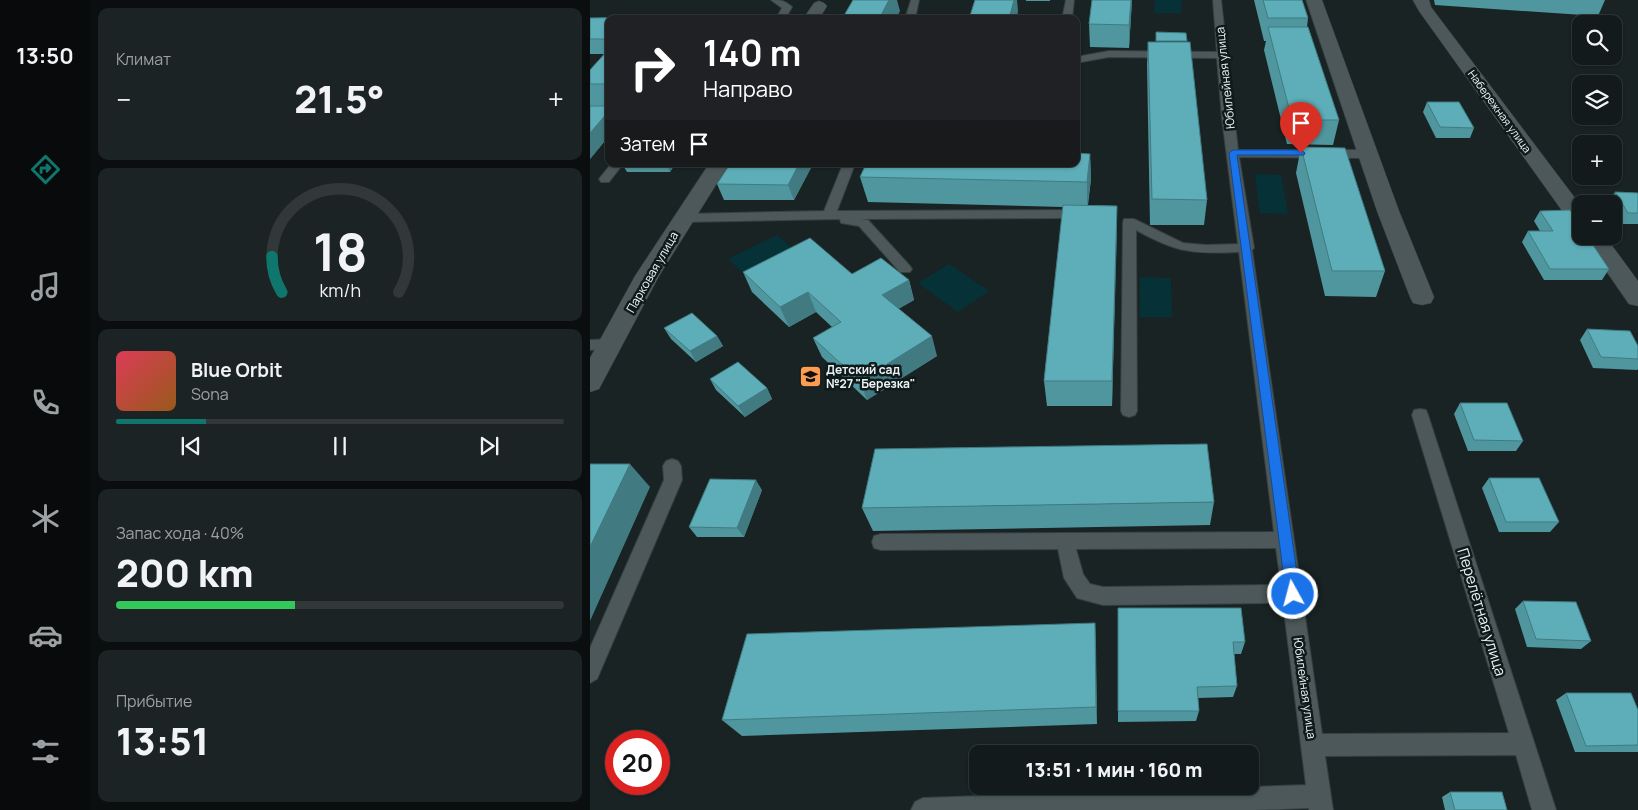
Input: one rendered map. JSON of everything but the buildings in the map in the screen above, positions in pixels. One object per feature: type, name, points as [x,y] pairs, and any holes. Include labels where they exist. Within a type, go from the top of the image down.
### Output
[{"type":"street","points":[[1314,0],[1388,211],[1422,297]]},
{"type":"street","name":"Набережная улица","points":[[1421,0],[1424,8],[1572,209]]},
{"type":"street","name":"Парковая улица","points":[[590,382],[601,344],[717,167]]},
{"type":"street","points":[[1600,245],[1638,298]]},
{"type":"lane","points":[[775,0],[787,7],[782,15]]},
{"type":"lane","points":[[911,15],[915,0]]},
{"type":"lane","points":[[1068,15],[1070,0]]},
{"type":"lane","name":"Юбилейная улица","points":[[1217,0],[1233,153],[1321,803]]},
{"type":"lane","points":[[1080,59],[1109,54],[1224,55]]},
{"type":"lane","points":[[1233,153],[1369,154]]},
{"type":"lane","points":[[605,179],[614,167]]},
{"type":"lane","points":[[829,215],[848,167]]},
{"type":"lane","points":[[684,218],[829,215],[1091,214]]},
{"type":"lane","points":[[829,215],[855,223],[863,223],[905,269]]},
{"type":"lane","points":[[1129,411],[1129,222],[1184,248],[1246,248]]},
{"type":"lane","name":"Перелётная улица","points":[[1420,415],[1544,810]]},
{"type":"lane","points":[[590,672],[673,480],[672,466]]},
{"type":"lane","points":[[881,542],[1286,540]]},
{"type":"lane","points":[[1065,541],[1074,578],[1084,592],[1103,596],[1293,594]]},
{"type":"lane","points":[[1313,745],[1523,744]]},
{"type":"lane","points":[[923,810],[1321,803]]},
{"type":"shaded area","points":[[1155,0],[1182,0],[1181,13],[1154,13]]},
{"type":"shaded area","points":[[1255,174],[1281,175],[1288,214],[1260,213]]},
{"type":"shaded area","points":[[777,235],[792,248],[743,273],[728,259]]},
{"type":"shaded area","points":[[949,264],[989,291],[958,312],[918,283]]},
{"type":"shaded area","points":[[1140,277],[1171,278],[1172,317],[1140,317]]},
{"type":"place","name":"Детский сад №27 \"Березка\"","points":[[810,376]]},
{"type":"route","points":[[1293,594],[1233,153],[1301,153]]}]
